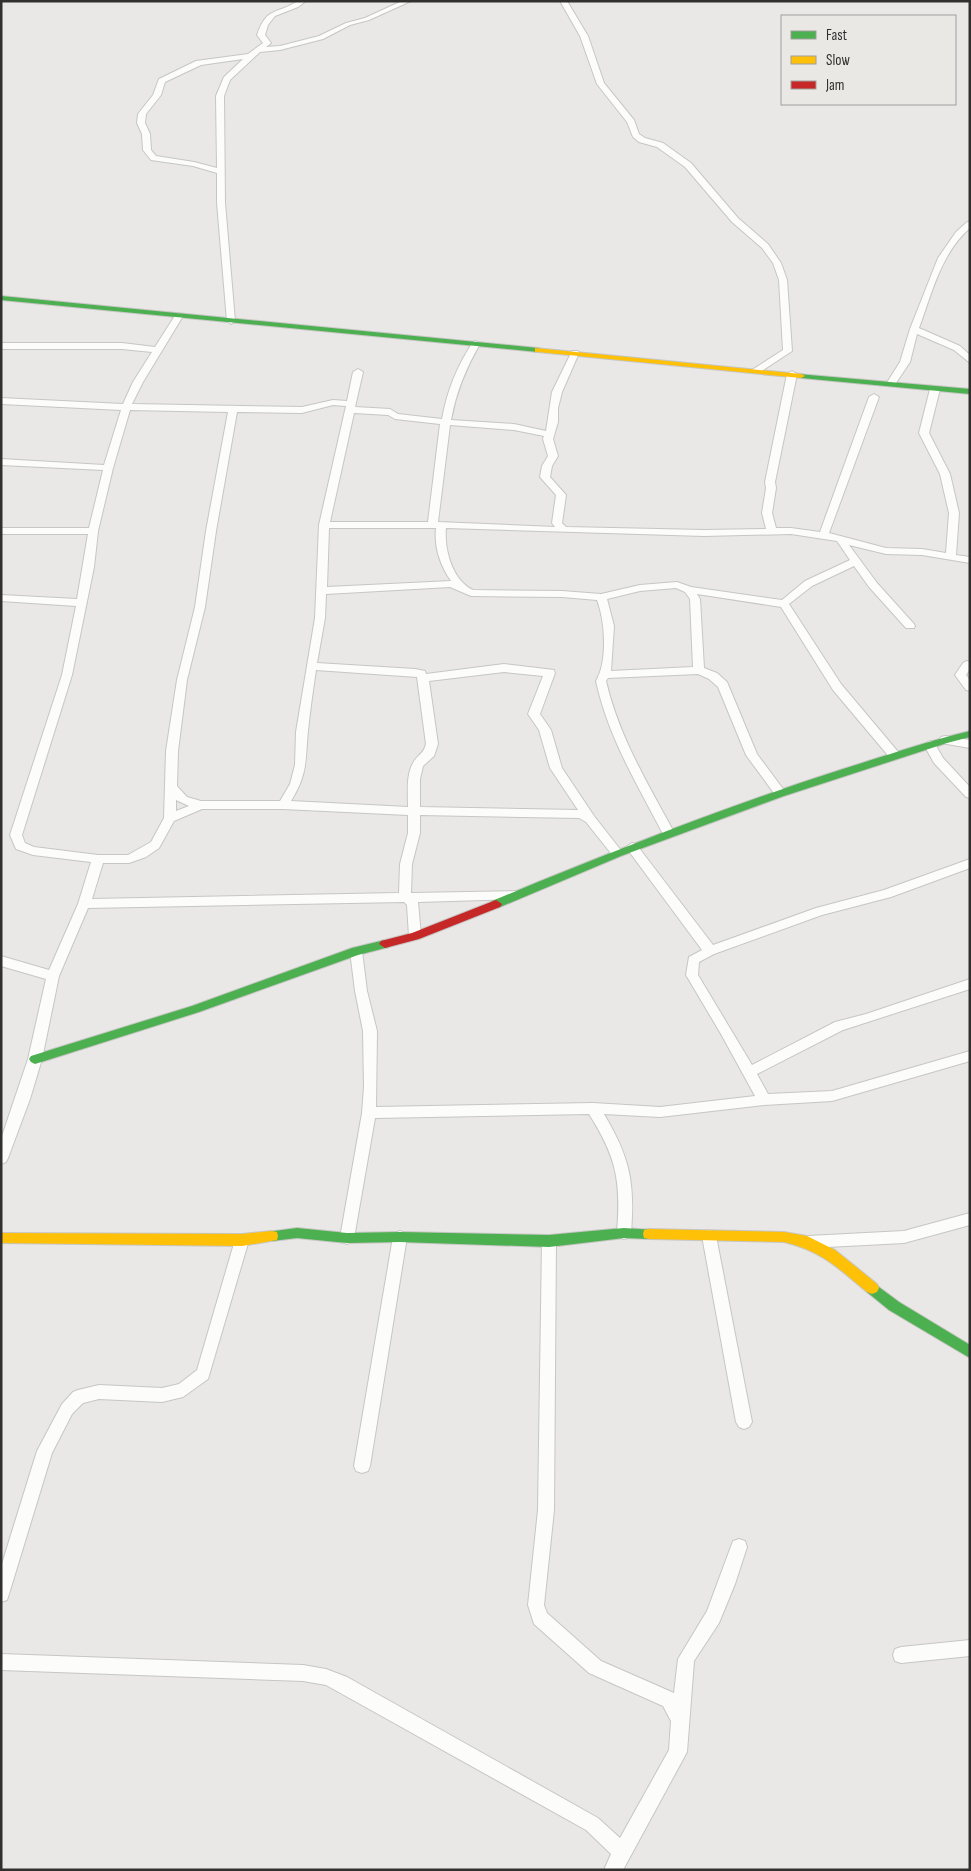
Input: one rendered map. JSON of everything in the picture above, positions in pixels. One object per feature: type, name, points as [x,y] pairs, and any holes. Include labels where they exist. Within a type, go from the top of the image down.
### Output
[{"type":"street","points":[[231,321],[221,203],[220,96],[227,79],[266,43],[261,34],[264,21],[277,11],[294,8],[304,1]]},
{"type":"street","points":[[258,50],[280,48],[321,38],[348,24],[367,19],[408,1]]},
{"type":"street","points":[[563,1],[584,36],[588,54],[601,84],[631,122],[636,135],[642,140],[660,145],[688,165],[735,220],[765,246],[777,262],[783,280],[788,351],[757,370]]},
{"type":"street","points":[[221,172],[194,164],[154,158],[147,150],[146,134],[141,123],[142,114],[157,96],[162,81],[199,63],[250,56]]},
{"type":"street","points":[[891,384],[905,362],[914,330],[928,296],[938,264],[958,232],[970,224]]},
{"type":"street","points":[[1,298],[970,392]]},
{"type":"street","points":[[179,316],[138,382],[126,407],[108,468],[93,531],[89,567],[67,675],[16,835],[20,846],[33,851],[98,859],[129,860],[155,845],[170,818],[172,751],[182,680],[201,600],[211,531],[233,409]]},
{"type":"street","points":[[914,330],[957,348],[970,360]]},
{"type":"street","points":[[476,344],[464,363],[452,395],[447,421],[437,526],[452,577],[461,587],[470,593],[478,594],[562,594],[601,597],[640,588],[677,585],[689,590],[784,604],[837,687],[895,756]]},
{"type":"street","points":[[1,346],[122,346],[157,350]]},
{"type":"street","points":[[563,530],[557,523],[561,495],[545,477],[546,466],[553,456],[548,439],[557,392],[575,353]]},
{"type":"street","points":[[283,806],[296,784],[301,765],[302,732],[310,666],[320,618],[324,525],[358,372]]},
{"type":"street","points":[[772,532],[767,513],[771,488],[770,482],[792,374]]},
{"type":"street","points":[[935,389],[924,433],[945,474],[954,513],[951,557]]},
{"type":"street","points":[[823,536],[874,397]]},
{"type":"street","points":[[1,401],[126,407],[302,410],[329,402],[342,401],[351,407],[390,412],[395,416],[514,427],[549,434]]},
{"type":"street","points":[[1,462],[108,468]]},
{"type":"street","points":[[324,525],[704,533],[791,531],[823,536],[886,551],[922,552],[970,560]]},
{"type":"street","points":[[1,531],[93,531]]},
{"type":"street","points":[[841,540],[873,585],[910,626]]},
{"type":"street","points":[[784,604],[794,591],[810,581],[856,561]]},
{"type":"street","points":[[321,591],[412,585],[451,584],[461,587]]},
{"type":"street","points":[[689,590],[694,599],[699,670]]},
{"type":"street","points":[[601,597],[607,612],[610,636],[606,674],[601,680],[604,702],[614,729],[670,834]]},
{"type":"street","points":[[1,598],[82,604]]},
{"type":"street","points":[[967,665],[960,675],[970,687]]},
{"type":"street","points":[[310,666],[415,672],[421,674],[423,678],[432,744],[430,753],[418,764],[414,779],[414,832],[406,864],[405,896]]},
{"type":"street","points":[[423,678],[504,668],[550,673],[534,714],[546,730],[556,768],[590,819],[618,852]]},
{"type":"street","points":[[606,674],[699,670],[713,676],[722,684],[752,756],[780,793]]},
{"type":"street","points":[[35,1059],[195,1009],[356,951],[415,936],[520,895],[618,852],[780,793],[970,734]]},
{"type":"street","points":[[946,740],[970,744]]},
{"type":"street","points":[[930,745],[938,760],[970,794]]},
{"type":"street","points":[[172,788],[184,800],[201,805],[414,811],[566,812],[581,814],[590,819]]},
{"type":"street","points":[[170,818],[201,805]]},
{"type":"street","points":[[632,847],[710,952]]},
{"type":"street","points":[[1,1158],[6,1130],[23,1099],[35,1059],[53,976],[84,904],[98,859]]},
{"type":"street","points":[[764,1100],[692,975],[693,960],[820,911],[886,894],[970,863]]},
{"type":"street","points":[[84,904],[520,895]]},
{"type":"street","points":[[405,896],[413,903],[415,936]]},
{"type":"street","points":[[347,1238],[369,1114],[371,1086],[370,1031],[361,991],[356,951]]},
{"type":"street","points":[[1,961],[53,976]]},
{"type":"street","points":[[749,1072],[840,1026],[970,984]]},
{"type":"street","points":[[369,1114],[593,1108],[660,1112],[764,1100],[832,1096],[970,1056]]},
{"type":"street","points":[[593,1108],[607,1130],[621,1162],[626,1192],[624,1233]]},
{"type":"street","points":[[1,1238],[242,1240],[297,1233],[347,1238],[400,1237],[549,1242],[624,1233],[784,1237],[808,1242],[904,1237],[970,1219]]},
{"type":"street","points":[[709,1236],[744,1422]]},
{"type":"street","points":[[362,1466],[400,1237]]},
{"type":"street","points":[[1,1594],[45,1451],[67,1409],[78,1397],[99,1392],[162,1395],[183,1390],[203,1374],[242,1240]]},
{"type":"street","points":[[549,1242],[546,1510],[536,1605],[540,1618],[595,1667],[669,1700],[680,1720]]},
{"type":"street","points":[[808,1242],[830,1254],[894,1306],[970,1352]]},
{"type":"street","points":[[613,1870],[678,1752],[686,1659],[713,1617],[727,1584],[739,1547]]},
{"type":"street","points":[[901,1655],[970,1648]]},
{"type":"street","points":[[1,1662],[303,1673],[326,1677],[341,1683],[592,1824],[622,1852]]},
{"type":"traffic: fast","points":[[1,298],[538,350]]},
{"type":"traffic: fast","points":[[801,376],[970,392]]},
{"type":"traffic: fast","points":[[496,904],[617,853],[780,793],[945,740],[970,734]]},
{"type":"traffic: fast","points":[[35,1059],[195,1009],[356,951],[385,944]]},
{"type":"traffic: fast","points":[[272,1236],[297,1233],[347,1238],[400,1237],[549,1241],[624,1233],[649,1234]]},
{"type":"traffic: fast","points":[[872,1288],[894,1306],[970,1352]]},
{"type":"traffic: slow","points":[[538,350],[801,376]]},
{"type":"traffic: slow","points":[[649,1234],[784,1237],[807,1242],[830,1254],[872,1288]]},
{"type":"traffic: slow","points":[[1,1238],[242,1240],[272,1236]]},
{"type":"traffic: jam","points":[[385,944],[415,936],[496,904]]}]
